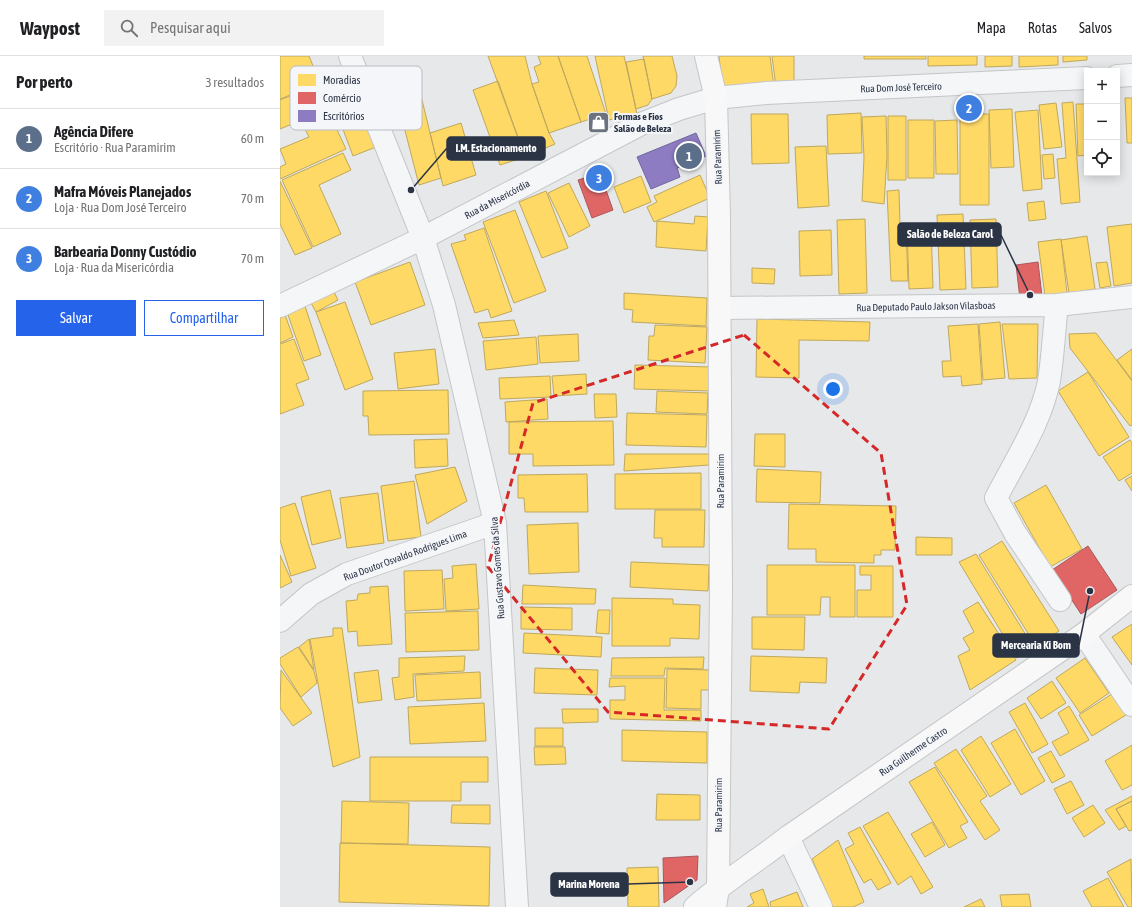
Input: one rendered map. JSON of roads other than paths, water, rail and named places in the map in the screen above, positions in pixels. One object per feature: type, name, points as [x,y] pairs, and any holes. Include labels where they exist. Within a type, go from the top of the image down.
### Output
[{"type":"main road","name":"Rua Paramirim","points":[[706,56],[716,98],[720,308],[721,589],[716,897]]},
{"type":"main road","name":"Rua Guilherme Castro","points":[[695,907],[716,897],[756,862],[788,837],[1084,634],[1132,596]]},
{"type":"street","name":"Rua Gustavo Gomes da Silva","points":[[350,56],[354,66]]},
{"type":"street","points":[[1120,76],[1132,76]]},
{"type":"street","name":"Rua Dom José Terceiro","points":[[716,98],[766,93],[1084,78]]},
{"type":"street","name":"Rua da Misericórdia","points":[[280,306],[423,238],[641,124],[679,108],[716,98]]},
{"type":"street","name":"Rua Gustavo Gomes da Silva","points":[[380,130],[423,238],[444,305],[495,523],[516,907]]},
{"type":"street","name":"Rua Deputado Paulo Jakson Vilasboas","points":[[720,308],[1057,305],[1132,296]]},
{"type":"street","points":[[1057,305],[1048,381],[1041,406],[1033,428],[996,498],[1015,534],[1060,600]]},
{"type":"street","name":"Rua Doutor Osvaldo Rodrigues Lima","points":[[280,621],[311,594],[347,574],[495,523]]},
{"type":"street","points":[[1084,634],[1132,705]]},
{"type":"street","points":[[788,837],[820,907]]},
{"type":"place","name":"Mafra Móveis Planejados","points":[[969,108]]},
{"type":"place","name":"Formas e Fios Salão de Beleza","points":[[598,122]]},
{"type":"place","name":"Agência Difere","points":[[689,156]]},
{"type":"place","name":"Barbearia Donny Custódio","points":[[599,178]]},
{"type":"place","name":"I.M. Estacionamento","points":[[411,190]]},
{"type":"place","name":"Salão de Beleza Carol","points":[[1030,295]]},
{"type":"place","name":"Mercearia Ki Bom","points":[[1090,591]]},
{"type":"place","name":"Marina Morena","points":[[690,882]]}]
